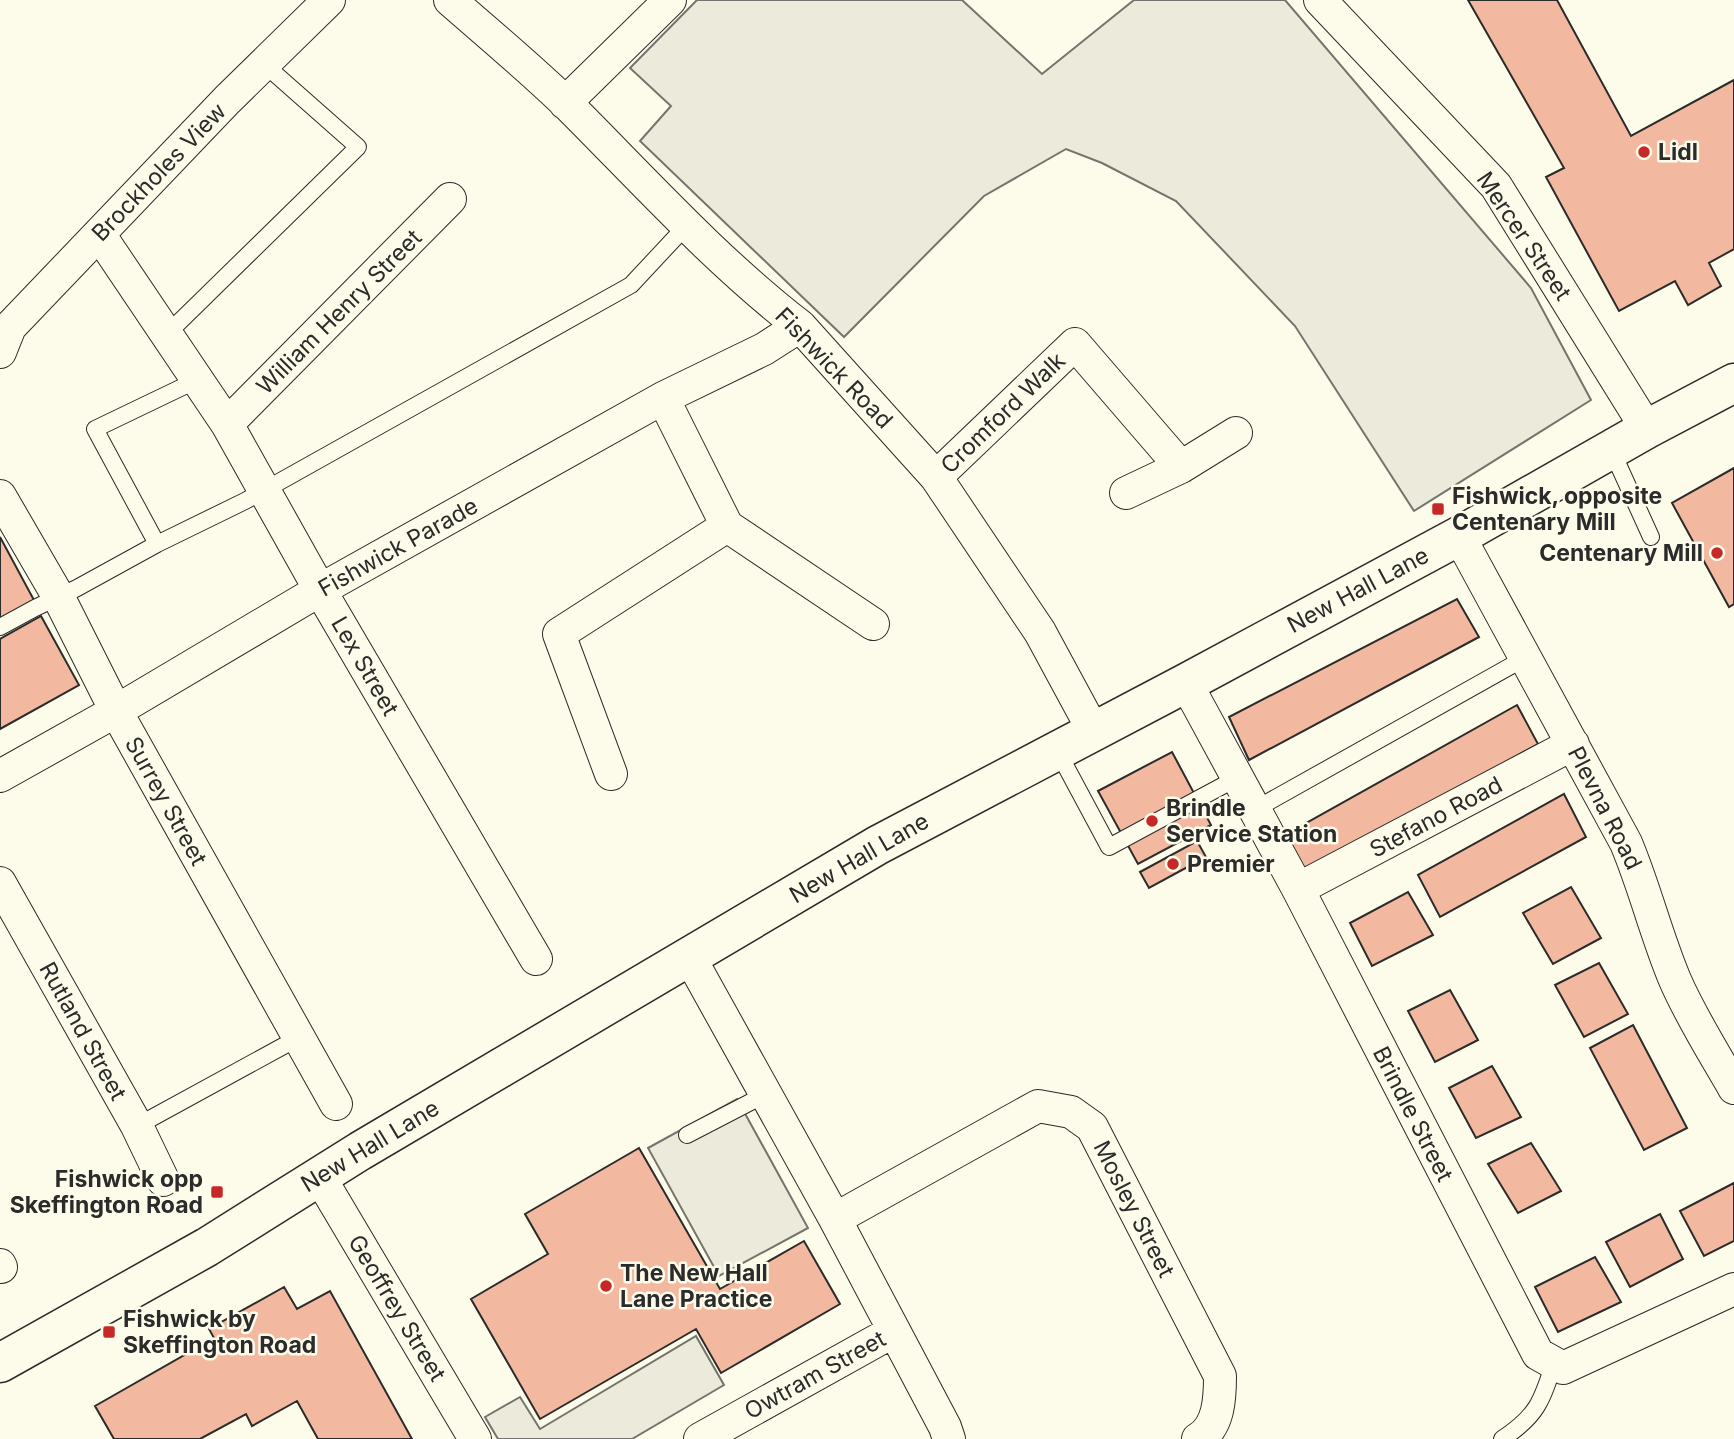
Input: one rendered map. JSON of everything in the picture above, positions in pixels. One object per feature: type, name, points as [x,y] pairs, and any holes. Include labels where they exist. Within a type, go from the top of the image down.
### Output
[{"type":"highway","name":"New Hall Lane","points":[[0,1363],[207,1247],[318,1176],[878,845],[1459,536],[1647,429],[1734,383]]},
{"type":"street","name":"Brockholes View","points":[[0,352],[10,327],[329,0]]},
{"type":"street","name":"Fishwick Road","points":[[450,0],[565,103],[687,225],[800,326],[936,477],[1040,632],[1093,730]]},
{"type":"street","points":[[565,103],[670,0]]},
{"type":"street","name":"Mercer Street","points":[[1321,0],[1496,186],[1647,429]]},
{"type":"street","name":"William Henry Street","points":[[227,424],[450,200]]},
{"type":"street","name":"Lex Street","points":[[99,234],[227,424],[320,590],[536,959]]},
{"type":"street","name":"Fishwick Parade","points":[[0,776],[320,590],[663,398],[764,349],[800,326]]},
{"type":"street","name":"Cromford Walk","points":[[936,477],[1075,344],[1181,467]]},
{"type":"street","points":[[663,398],[727,526],[873,624]]},
{"type":"street","points":[[1126,493],[1181,467],[1236,433]]},
{"type":"street","name":"Surrey Street","points":[[0,496],[58,596],[116,711],[336,1104]]},
{"type":"street","points":[[611,774],[559,635],[727,526]]},
{"type":"street","name":"Plevna Road","points":[[1459,536],[1626,843],[1642,881],[1676,984],[1734,1088]]},
{"type":"street","name":"Brindle Street","points":[[1186,683],[1298,889],[1529,1338],[1538,1354],[1554,1363]]},
{"type":"street","name":"Stefano Road","points":[[1298,889],[1573,744]]},
{"type":"street","name":"Rutland Street","points":[[0,883],[137,1126],[163,1180]]},
{"type":"street","points":[[689,956],[835,1219],[949,1439]]},
{"type":"street","name":"Mosley Street","points":[[835,1219],[1038,1106],[1071,1112],[1092,1128],[1220,1376],[1219,1409],[1203,1436],[1198,1439]]},
{"type":"street","name":"Geoffrey Street","points":[[318,1176],[475,1439]]},
{"type":"street","points":[[1554,1363],[1563,1368],[1734,1289]]},
{"type":"street","name":"Owtram Street","points":[[699,1439],[894,1331]]},
{"type":"lane","points":[[167,334],[358,147],[264,64]]},
{"type":"lane","points":[[0,627],[264,491],[631,285],[687,225]]},
{"type":"lane","points":[[157,544],[95,429],[197,380]]},
{"type":"lane","points":[[1612,450],[1651,537]]},
{"type":"lane","points":[[1254,810],[1525,658]]},
{"type":"lane","points":[[1057,750],[1109,847],[1237,778]]},
{"type":"lane","points":[[137,1126],[298,1038]]},
{"type":"lane","points":[[687,1135],[766,1094]]},
{"type":"lane","points":[[1502,1439],[1524,1425],[1542,1399],[1554,1363]]},
{"type":"shaded area","points":[[697,0],[962,0],[1042,74],[1134,0],[1285,0],[1531,288],[1591,400],[1414,511],[1295,326],[1176,201],[1102,163],[1066,149],[984,196],[844,337],[640,141],[671,106],[630,68]]},
{"type":"shaded area","points":[[737,1099],[808,1228],[719,1276],[648,1148]]},
{"type":"shaded area","points":[[696,1336],[724,1385],[632,1439],[498,1439],[485,1417],[520,1397],[540,1429]]},
{"type":"building","name":"Lidl","points":[[1468,0],[1557,0],[1631,136],[1734,80],[1734,249],[1709,263],[1721,286],[1688,305],[1675,281],[1619,311],[1546,177],[1564,168]]},
{"type":"building","name":"Centenary Mill","points":[[1734,468],[1734,604],[1729,607],[1672,503]]},
{"type":"building","points":[[0,537],[35,602],[0,619]]},
{"type":"building","points":[[1457,599],[1479,637],[1249,760],[1229,717]]},
{"type":"building","points":[[41,616],[79,685],[0,729],[0,639]]},
{"type":"building","points":[[1517,705],[1538,744],[1306,874],[1285,835]]},
{"type":"building","points":[[1172,752],[1211,825],[1138,864],[1098,791]]},
{"type":"building","points":[[1564,794],[1586,837],[1440,917],[1418,875]]},
{"type":"building","name":"Premier","points":[[1197,841],[1206,857],[1149,888],[1140,872]]},
{"type":"building","points":[[1571,887],[1601,938],[1553,964],[1523,913]]},
{"type":"building","points":[[1408,892],[1433,935],[1372,966],[1350,923]]},
{"type":"building","points":[[1599,963],[1628,1014],[1584,1037],[1555,985]]},
{"type":"building","points":[[1450,990],[1478,1040],[1435,1062],[1408,1011]]},
{"type":"building","points":[[1633,1025],[1687,1128],[1644,1150],[1590,1048]]},
{"type":"building","points":[[1492,1066],[1521,1117],[1476,1138],[1449,1088]]},
{"type":"building","points":[[1531,1143],[1561,1191],[1518,1213],[1488,1164]]},
{"type":"building","name":"The New Hall Lane Practice","points":[[639,1148],[720,1289],[804,1241],[840,1304],[721,1373],[696,1329],[540,1419],[471,1299],[548,1254],[525,1214]]},
{"type":"building","points":[[1734,1183],[1734,1241],[1704,1256],[1680,1211]]},
{"type":"building","points":[[1660,1214],[1683,1259],[1630,1287],[1606,1242]]},
{"type":"building","points":[[1595,1257],[1621,1302],[1558,1332],[1535,1287]]},
{"type":"building","points":[[284,1287],[297,1309],[330,1291],[412,1439],[318,1439],[297,1401],[252,1426],[246,1414],[200,1439],[114,1439],[95,1406],[214,1338],[209,1329]]},
{"type":"place","name":"Lidl","points":[[1644,152]]},
{"type":"place","name":"Fishwick, opposite Centenary Mill","points":[[1438,509]]},
{"type":"place","name":"Centenary Mill","points":[[1717,553]]},
{"type":"place","name":"Brindle Service Station","points":[[1152,821]]},
{"type":"place","name":"Premier","points":[[1173,864]]},
{"type":"place","name":"Fishwick opp Skeffington Road","points":[[217,1192]]},
{"type":"place","name":"The New Hall Lane Practice","points":[[606,1286]]},
{"type":"place","name":"Fishwick by Skeffington Road","points":[[109,1332]]}]
